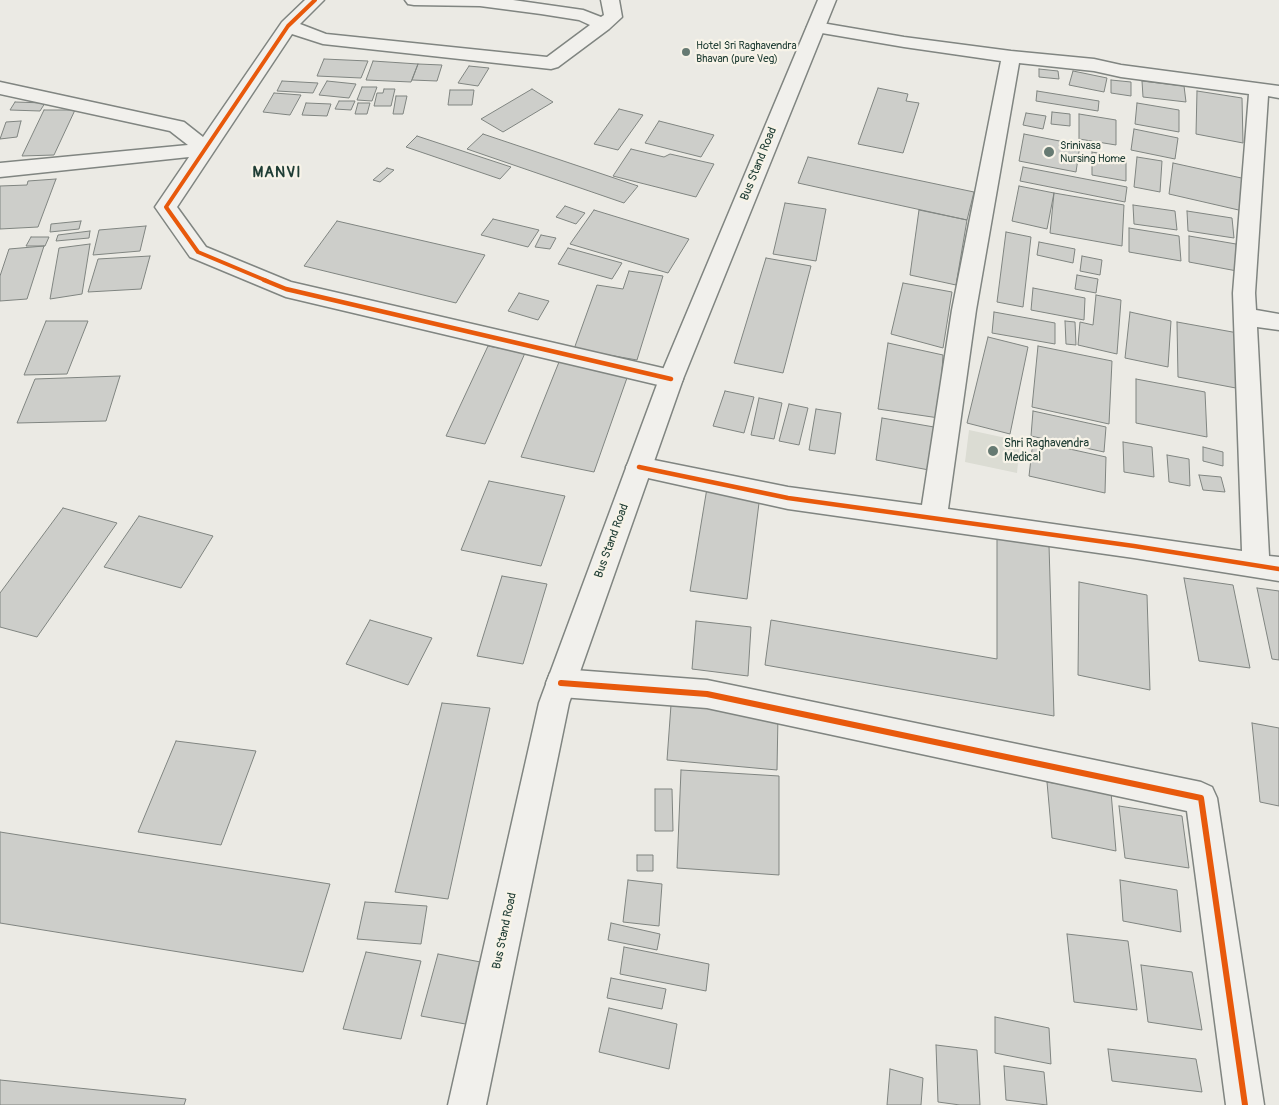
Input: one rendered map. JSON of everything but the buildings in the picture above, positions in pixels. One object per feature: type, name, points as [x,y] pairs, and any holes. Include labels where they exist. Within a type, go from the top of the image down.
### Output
[{"type":"street","points":[[315,0],[288,26],[166,207],[198,252],[286,289],[456,327],[671,379]]},
{"type":"street","points":[[414,0],[480,1],[541,9],[583,15],[603,25]]},
{"type":"street","points":[[288,26],[323,39],[551,63],[613,17],[610,0]]},
{"type":"street","name":"Bus Stand Road","points":[[467,1105],[554,703],[560,683],[671,379],[827,0]]},
{"type":"street","points":[[639,467],[788,498],[1268,567],[1244,316],[1244,294],[1269,91],[1121,71],[1094,65],[1011,57],[904,42],[816,27]]},
{"type":"street","points":[[933,518],[964,310],[998,113],[1011,57]]},
{"type":"street","points":[[0,88],[177,126],[206,148]]},
{"type":"street","points":[[0,170],[206,148]]},
{"type":"street","points":[[1244,316],[1279,322]]},
{"type":"street","points":[[560,683],[707,694],[1201,798],[1245,1105]]},
{"type":"shaded area","name":"Shri Raghavendra Medical","points":[[969,430],[1020,441],[1017,473],[965,462]]},
{"type":"cycle path","points":[[315,0],[288,26],[166,207],[198,252],[286,289],[671,379]]},
{"type":"cycle path","points":[[639,467],[788,498],[1134,546],[1279,569]]},
{"type":"cycle path","points":[[561,683],[707,694],[1201,798],[1245,1105]]},
{"type":"place","name":"Hotel Sri Raghavendra Bhavan (pure Veg)","points":[[686,52]]},
{"type":"place","name":"Srinivasa Nursing Home","points":[[1049,152]]},
{"type":"place","name":"Shri Raghavendra Medical","points":[[993,451]]},
{"type":"district","name":"MANVI","points":[[277,173]]}]
